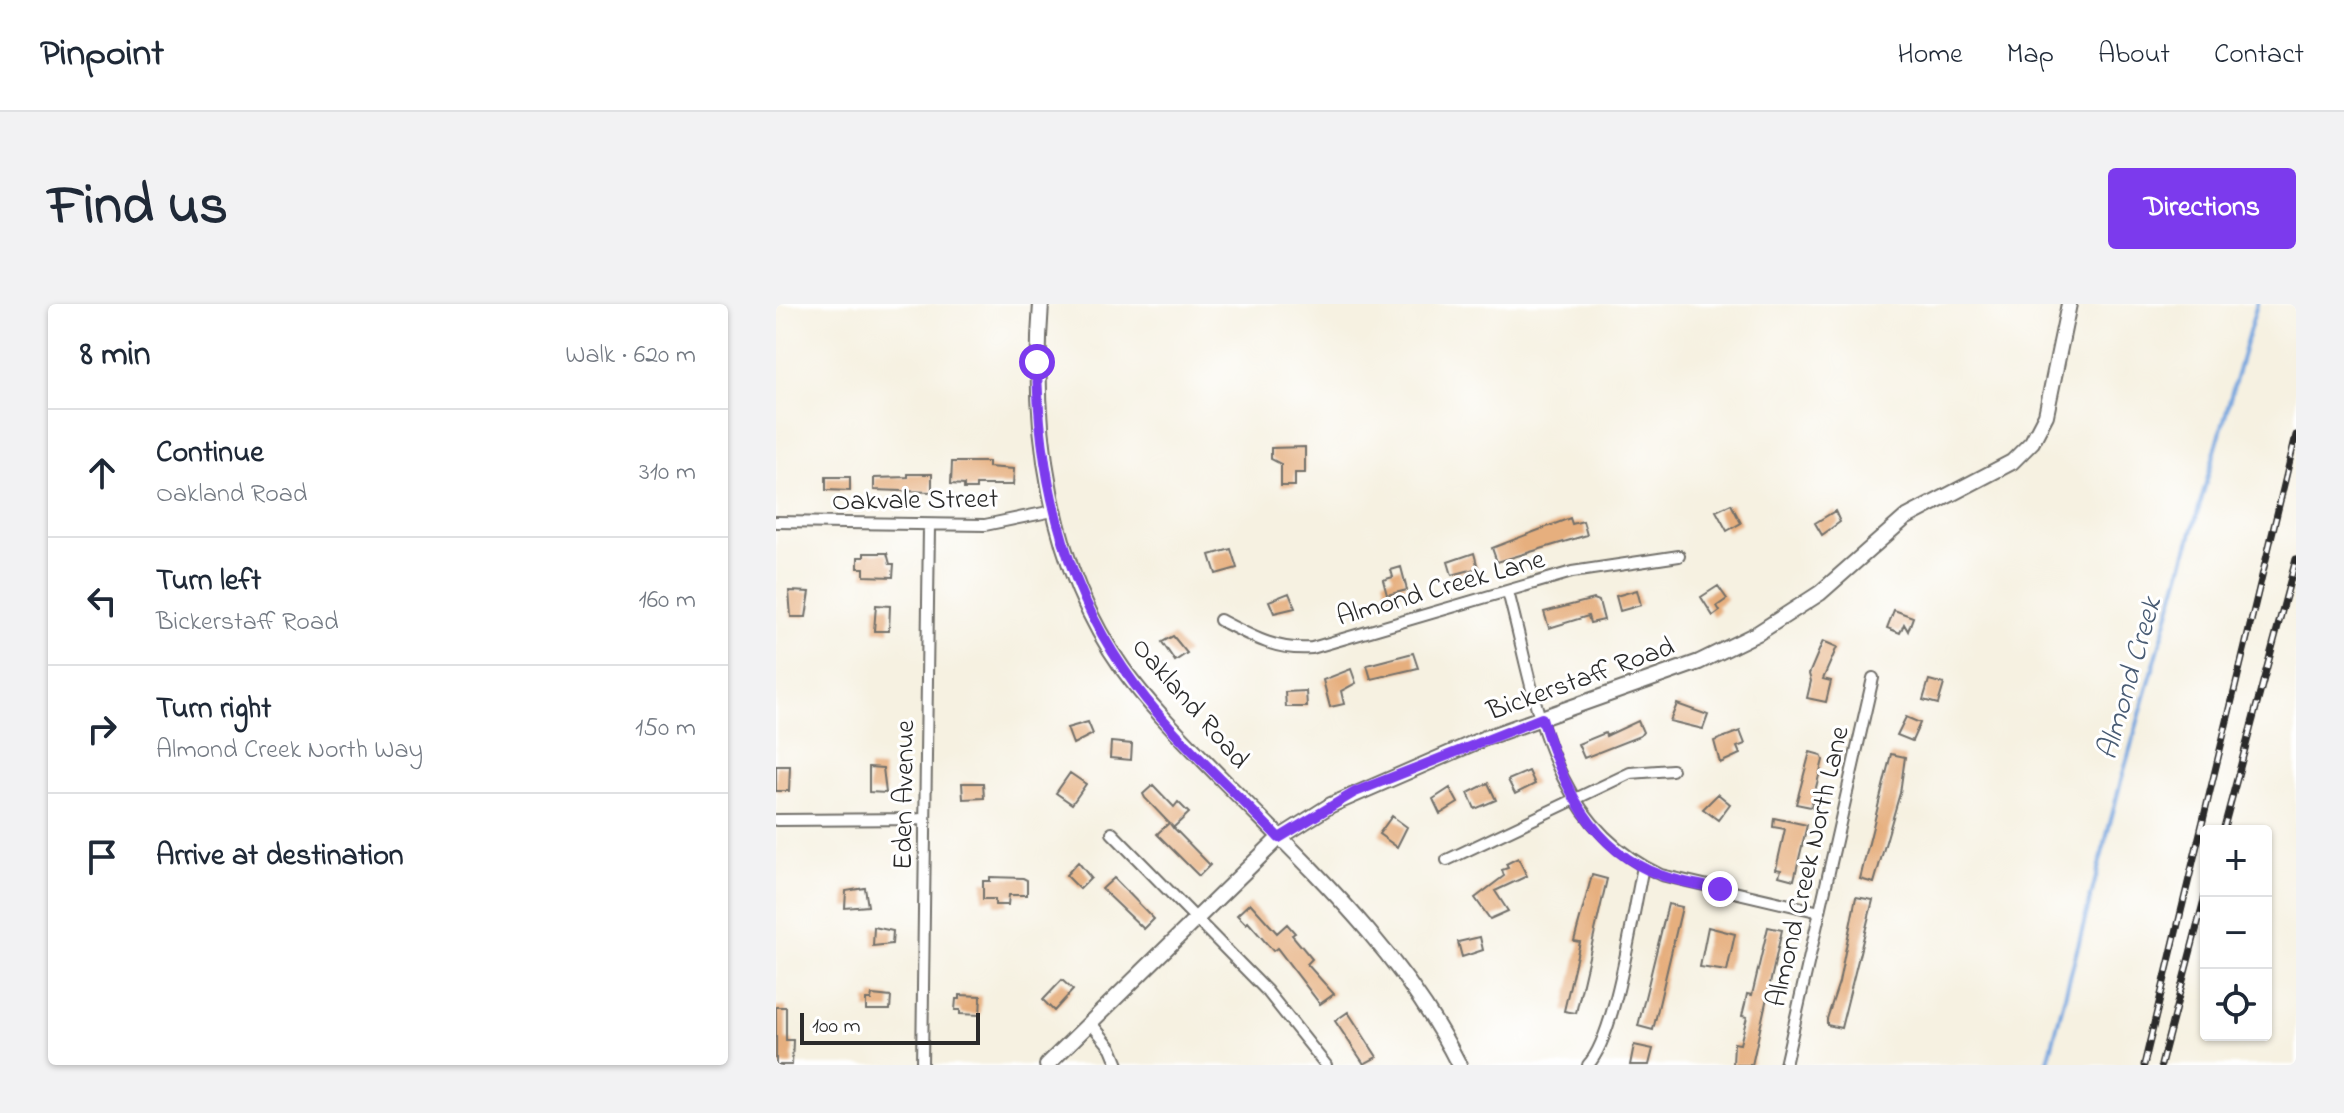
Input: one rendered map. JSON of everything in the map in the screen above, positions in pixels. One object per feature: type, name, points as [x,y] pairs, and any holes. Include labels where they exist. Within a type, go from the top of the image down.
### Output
[{"type":"street","name":"Oakland Road","points":[[1041,304],[1037,393],[1053,511],[1092,616],[1123,669],[1184,740],[1386,949],[1426,1004],[1459,1065]]},
{"type":"street","name":"Bickerstaff Road","points":[[1047,1065],[1279,838],[1355,792],[1542,718],[1699,662],[1758,633],[1820,593],[1905,518],[2012,462],[2032,442],[2046,415],[2069,304]]},
{"type":"street","name":"Oakvale Street","points":[[776,522],[985,525],[1053,511]]},
{"type":"street","name":"Eden Avenue","points":[[922,1065],[929,526]]},
{"type":"street","name":"Almond Creek Lane","points":[[1220,620],[1270,645],[1312,648],[1572,572],[1679,556]]},
{"type":"street","points":[[1508,592],[1561,778],[1588,822],[1608,843],[1643,867],[1661,875],[1820,912]]},
{"type":"street","name":"Almond Creek North Lane","points":[[1785,1065],[1873,678]]},
{"type":"street","points":[[1447,860],[1630,773],[1672,770]]},
{"type":"street","points":[[776,820],[925,819]]},
{"type":"street","points":[[1112,833],[1293,1019],[1326,1065]]},
{"type":"street","points":[[1588,1065],[1600,1048],[1608,1023],[1643,867]]},
{"type":"street","points":[[1090,1022],[1111,1048],[1118,1065]]},
{"type":"building","points":[[1305,447],[1305,473],[1295,473],[1295,486],[1281,486],[1281,464],[1271,459],[1271,448]]},
{"type":"building","points":[[952,462],[988,462],[988,467],[1014,469],[1013,485],[976,485],[976,489],[964,489],[964,485],[951,484]]},
{"type":"building","points":[[908,474],[932,474],[932,492],[874,490],[874,478],[908,477]]},
{"type":"building","points":[[826,477],[850,477],[850,491],[826,490]]},
{"type":"building","points":[[1731,504],[1741,523],[1727,531],[1716,511]]},
{"type":"building","points":[[1835,511],[1840,522],[1822,535],[1815,523]]},
{"type":"building","points":[[1570,518],[1572,524],[1583,521],[1587,535],[1497,562],[1492,548]]},
{"type":"building","points":[[1231,549],[1237,568],[1216,574],[1210,555]]},
{"type":"building","points":[[864,553],[887,553],[890,564],[894,564],[893,577],[864,576],[864,568],[858,568],[858,557],[864,557]]},
{"type":"building","points":[[1474,553],[1478,568],[1452,575],[1448,562]]},
{"type":"building","points":[[1401,567],[1407,590],[1387,595],[1383,580],[1393,577],[1391,570]]},
{"type":"building","points":[[1718,586],[1727,599],[1717,606],[1720,611],[1713,616],[1701,597]]},
{"type":"building","points":[[1637,590],[1641,605],[1620,611],[1616,596]]},
{"type":"building","points":[[789,591],[810,592],[806,617],[791,617]]},
{"type":"building","points":[[1289,593],[1295,608],[1274,613],[1269,601]]},
{"type":"building","points":[[1594,599],[1599,601],[1604,620],[1590,623],[1588,616],[1549,628],[1544,612]]},
{"type":"building","points":[[876,605],[890,606],[889,631],[874,631]]},
{"type":"building","points":[[1894,610],[1913,617],[1908,631],[1904,624],[1900,633],[1887,628]]},
{"type":"building","points":[[1173,636],[1187,653],[1175,661],[1162,642]]},
{"type":"building","points":[[1823,641],[1837,647],[1823,679],[1831,681],[1826,702],[1807,698],[1811,681],[1809,674]]},
{"type":"building","points":[[1413,653],[1418,668],[1371,679],[1367,665]]},
{"type":"building","points":[[1351,669],[1356,683],[1341,691],[1344,704],[1330,707],[1323,680]]},
{"type":"building","points":[[1929,680],[1944,684],[1938,704],[1923,700]]},
{"type":"building","points":[[1306,691],[1307,707],[1286,707],[1285,692]]},
{"type":"building","points":[[1677,704],[1708,715],[1703,729],[1670,721]]},
{"type":"building","points":[[1906,717],[1920,723],[1912,741],[1897,735]]},
{"type":"building","points":[[1638,721],[1643,732],[1640,736],[1584,758],[1578,744],[1605,733],[1606,736]]},
{"type":"building","points":[[1088,722],[1093,734],[1073,744],[1067,728]]},
{"type":"building","points":[[1740,731],[1745,744],[1737,747],[1740,754],[1720,763],[1714,741]]},
{"type":"building","points":[[1111,742],[1132,744],[1131,760],[1110,758]]},
{"type":"building","points":[[1810,752],[1821,755],[1823,760],[1811,807],[1796,804]]},
{"type":"building","points":[[1891,754],[1905,757],[1900,793],[1874,883],[1860,879]]},
{"type":"building","points":[[776,766],[790,766],[789,791],[776,791]]},
{"type":"building","points":[[869,767],[883,768],[886,793],[869,792]]},
{"type":"building","points":[[1529,771],[1535,784],[1515,794],[1508,780]]},
{"type":"building","points":[[1070,773],[1086,784],[1072,804],[1056,793]]},
{"type":"building","points":[[962,783],[983,783],[984,798],[963,799]]},
{"type":"building","points":[[1488,783],[1496,800],[1475,809],[1468,793]]},
{"type":"building","points":[[1153,785],[1174,807],[1178,802],[1189,813],[1173,828],[1210,865],[1199,876],[1157,834],[1169,823],[1143,794]]},
{"type":"building","points":[[1450,788],[1458,803],[1440,814],[1433,799]]},
{"type":"building","points":[[1718,794],[1730,804],[1718,820],[1703,809]]},
{"type":"building","points":[[1392,816],[1407,827],[1397,847],[1379,834]]},
{"type":"building","points":[[1774,818],[1807,825],[1794,880],[1779,876],[1781,870],[1776,869],[1785,829],[1773,827]]},
{"type":"building","points":[[1518,858],[1527,876],[1495,891],[1508,911],[1490,919],[1475,898],[1504,876],[1502,870],[1508,868],[1506,864]]},
{"type":"building","points":[[1078,862],[1091,878],[1080,889],[1066,875]]},
{"type":"building","points":[[1592,875],[1607,879],[1576,1013],[1564,1011],[1580,942],[1574,941]]},
{"type":"building","points":[[990,877],[1023,878],[1027,880],[1027,895],[1009,895],[1008,905],[995,905],[995,899],[983,899],[983,881],[990,881]]},
{"type":"building","points":[[1114,878],[1154,919],[1144,929],[1102,889]]},
{"type":"building","points":[[865,888],[868,906],[845,908],[846,891]]},
{"type":"building","points":[[1856,897],[1873,900],[1841,1028],[1827,1025],[1827,1019],[1839,982]]},
{"type":"building","points":[[1250,903],[1277,933],[1287,924],[1312,959],[1307,964],[1334,994],[1320,1004],[1277,948],[1273,951],[1248,922],[1246,924],[1237,915]]},
{"type":"building","points":[[1668,904],[1682,907],[1653,1030],[1638,1026]]},
{"type":"building","points":[[874,927],[893,931],[892,944],[873,946]]},
{"type":"building","points":[[1708,927],[1735,934],[1727,971],[1700,967]]},
{"type":"building","points":[[1768,927],[1782,930],[1752,1065],[1733,1065],[1734,1043],[1740,1044],[1747,1017],[1742,1016],[1747,994],[1752,995]]},
{"type":"building","points":[[1480,937],[1483,950],[1462,957],[1458,942]]},
{"type":"building","points":[[1062,980],[1073,990],[1054,1011],[1043,1000]]},
{"type":"building","points":[[872,995],[891,997],[890,1010],[866,1010],[866,1000],[871,1000]]},
{"type":"building","points":[[960,995],[981,996],[980,1015],[960,1014],[960,1010],[955,1010],[956,999],[960,999]]},
{"type":"building","points":[[776,1007],[786,1007],[786,1040],[793,1040],[792,1065],[776,1065]]},
{"type":"building","points":[[1348,1012],[1377,1057],[1364,1064],[1335,1021]]},
{"type":"building","points":[[1634,1045],[1653,1049],[1649,1065],[1630,1065]]},
{"type":"waterway","name":"Almond Creek","points":[[2047,1065],[2121,781],[2257,304]]},
{"type":"railway","points":[[2144,1065],[2296,435]]},
{"type":"railway","points":[[2225,825],[2296,559]]},
{"type":"railway","points":[[2161,1065],[2205,897]]},
{"type":"route","points":[[1037,362],[1037,393],[1053,511],[1092,616],[1123,669],[1184,740],[1279,838],[1355,792],[1542,718],[1561,778],[1588,822],[1608,843],[1636,864],[1661,875],[1720,889]]}]
